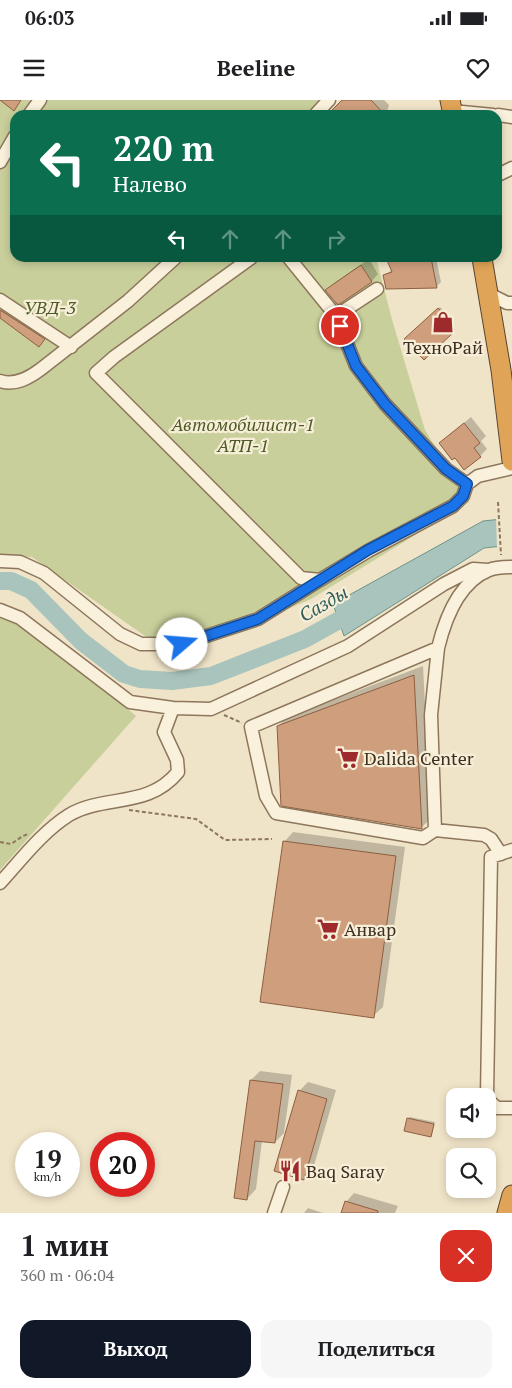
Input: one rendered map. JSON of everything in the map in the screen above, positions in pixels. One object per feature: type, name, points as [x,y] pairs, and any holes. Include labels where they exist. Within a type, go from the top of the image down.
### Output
[{"type":"highway","points":[[483,262],[489,294],[512,461]]},
{"type":"highway","points":[[508,1213],[512,1195]]},
{"type":"street","points":[[320,110],[329,100]]},
{"type":"street","points":[[0,162],[10,145]]},
{"type":"street","points":[[0,381],[13,383],[31,376],[71,347],[128,301],[171,262]]},
{"type":"street","points":[[245,262],[114,357],[96,374],[302,578],[320,580]]},
{"type":"street","points":[[292,262],[336,316],[356,366],[385,404],[446,469],[467,484]]},
{"type":"street","points":[[336,316],[377,289]]},
{"type":"street","points":[[489,294],[507,303],[512,303]]},
{"type":"street","points":[[0,300],[71,347]]},
{"type":"street","points":[[0,561],[20,562],[44,573],[120,634],[141,644],[182,644],[258,619],[368,550],[453,506],[463,496],[467,484],[478,476],[512,468]]},
{"type":"street","points":[[0,610],[20,618],[130,702],[173,708],[211,709],[348,646],[444,584],[473,569],[488,570],[512,567]]},
{"type":"street","points":[[435,830],[431,715],[442,628],[467,586],[488,570]]},
{"type":"street","points":[[438,648],[251,727],[266,796],[276,813],[423,838],[435,830],[484,835],[506,852]]},
{"type":"street","points":[[0,883],[50,829],[70,814],[152,793],[171,781],[178,772],[177,760],[164,732],[173,708]]},
{"type":"street","points":[[487,1088],[491,857],[506,852]]},
{"type":"street","points":[[496,1107],[512,1108]]},
{"type":"street","points":[[274,1213],[283,1187]]},
{"type":"path","points":[[498,502],[501,555]]},
{"type":"path","points":[[211,709],[251,727]]},
{"type":"path","points":[[127,810],[196,819],[226,840],[272,839]]},
{"type":"path","points":[[0,842],[11,844],[23,836],[50,829]]},
{"type":"green space","name":"Автомобилист-1 АТП-1","points":[[0,100],[329,100],[320,110],[10,110],[10,262],[377,262],[425,430],[469,502],[311,599],[209,643],[171,646],[145,636],[32,557],[0,556]]},
{"type":"green space","points":[[0,611],[31,625],[136,716],[0,870]]},
{"type":"water","points":[[512,518],[512,545],[484,548],[344,636],[333,604],[483,521]]},
{"type":"pier","points":[[512,515],[512,547],[497,549],[496,517]]},
{"type":"building","points":[[0,100],[21,100],[13,110]]},
{"type":"building","points":[[342,100],[371,100],[380,110],[332,110]]},
{"type":"building","points":[[388,262],[432,262],[437,288],[386,289],[383,275],[392,272]]},
{"type":"building","points":[[361,265],[372,282],[338,305],[325,290]]},
{"type":"building","points":[[438,308],[450,322],[447,325],[454,332],[424,360],[404,339]]},
{"type":"building","points":[[0,310],[45,339],[39,347],[0,318]]},
{"type":"building","points":[[464,423],[480,443],[474,448],[481,457],[464,470],[455,458],[452,460],[439,443]]},
{"type":"building","name":"Dalida Center","points":[[414,675],[422,829],[281,806],[277,726]]},
{"type":"building","name":"Анвар","points":[[283,841],[396,856],[374,1018],[260,1002]]},
{"type":"building","points":[[250,1080],[283,1084],[275,1143],[255,1141],[247,1200],[234,1198]]},
{"type":"building","points":[[298,1090],[327,1099],[304,1180],[274,1171]]},
{"type":"building","points":[[407,1118],[434,1124],[431,1137],[404,1131]]},
{"type":"building","points":[[345,1201],[378,1211],[378,1213],[341,1213]]},
{"type":"waterway","name":"Сазды","points":[[0,581],[11,581],[31,590],[81,641],[124,674],[140,679],[172,681],[211,676],[305,639],[359,609]]},
{"type":"place","name":"ТехноРай","points":[[443,322]]},
{"type":"place","name":"Dalida Center","points":[[348,758]]},
{"type":"place","name":"Анвар","points":[[328,929]]},
{"type":"place","name":"Baq Saray","points":[[290,1171]]},
{"type":"route","points":[[182,644],[258,619],[368,550],[453,506],[463,496],[467,484],[446,469],[385,404],[356,366],[340,326]]},
{"type":"park label","name":"УВД-3","points":[[50,307]]}]
